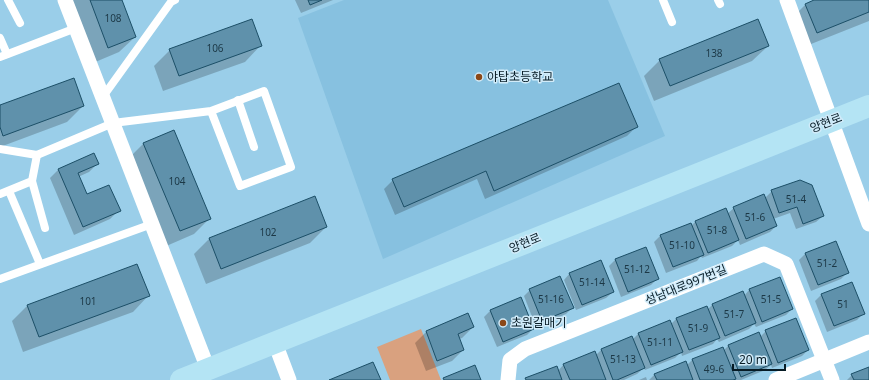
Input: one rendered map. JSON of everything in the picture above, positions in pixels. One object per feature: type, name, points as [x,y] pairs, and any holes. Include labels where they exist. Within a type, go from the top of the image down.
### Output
[{"type":"main road","name":"양현로","points":[[181,380],[869,106]]},
{"type":"street","points":[[65,0],[208,369]]},
{"type":"street","points":[[786,0],[869,224]]},
{"type":"street","name":"성남대로997번길","points":[[508,380],[510,360],[525,349],[764,254],[786,264],[832,380]]},
{"type":"street","points":[[776,380],[869,342]]},
{"type":"street","points":[[275,343],[289,380]]},
{"type":"lane","points":[[8,0],[20,23]]},
{"type":"lane","points":[[102,98],[172,0]]},
{"type":"lane","points":[[663,0],[672,22]]},
{"type":"lane","points":[[0,38],[3,56],[76,28]]},
{"type":"lane","points":[[0,150],[37,155],[113,124],[211,111],[264,91],[291,167],[240,186],[211,111]]},
{"type":"lane","points":[[238,100],[254,147]]},
{"type":"lane","points":[[37,155],[32,181],[45,228]]},
{"type":"lane","points":[[0,194],[32,181]]},
{"type":"lane","points":[[9,191],[40,264]]},
{"type":"lane","points":[[0,278],[152,224]]},
{"type":"shaded area","name":"야탑초등학교","points":[[344,0],[608,0],[665,136],[383,259],[298,18]]},
{"type":"shaded area","points":[[421,329],[441,380],[390,380],[377,347]]},
{"type":"building","points":[[90,0],[122,0],[136,37],[108,48]]},
{"type":"building","points":[[308,0],[322,0],[310,5]]},
{"type":"building","points":[[814,0],[869,0],[869,12],[817,33],[805,4]]},
{"type":"building","points":[[252,19],[262,46],[179,76],[169,49]]},
{"type":"building","points":[[758,19],[769,46],[670,86],[659,59]]},
{"type":"building","points":[[74,78],[84,106],[3,136],[0,127],[0,105]]},
{"type":"building","points":[[619,83],[638,127],[494,191],[486,171],[404,207],[392,179]]},
{"type":"building","points":[[174,130],[211,219],[180,231],[143,143]]},
{"type":"building","points":[[94,153],[99,164],[78,173],[87,194],[109,185],[121,211],[83,227],[58,169]]},
{"type":"building","points":[[800,180],[812,185],[824,216],[803,224],[797,207],[779,213],[771,190]]},
{"type":"building","points":[[764,194],[777,226],[746,239],[733,207]]},
{"type":"building","points":[[315,196],[327,227],[221,269],[209,238]]},
{"type":"building","points":[[726,208],[739,240],[708,253],[695,221]]},
{"type":"building","points":[[691,223],[704,255],[673,267],[660,235]]},
{"type":"building","points":[[836,241],[849,273],[818,285],[805,253]]},
{"type":"building","points":[[646,247],[659,279],[628,292],[615,259]]},
{"type":"building","points":[[601,260],[614,292],[582,305],[569,273]]},
{"type":"building","points":[[137,264],[150,296],[39,337],[27,305]]},
{"type":"building","points":[[560,276],[574,308],[542,321],[529,289]]},
{"type":"building","points":[[780,277],[793,309],[762,322],[749,289]]},
{"type":"building","points":[[852,282],[865,314],[834,326],[821,294]]},
{"type":"building","points":[[743,291],[756,323],[725,336],[712,304]]},
{"type":"building","points":[[521,297],[534,329],[503,342],[490,310]]},
{"type":"building","points":[[707,306],[720,338],[689,350],[676,318]]},
{"type":"building","points":[[468,313],[474,327],[458,334],[464,350],[437,361],[426,331]]},
{"type":"building","points":[[796,318],[809,350],[778,363],[765,330]]},
{"type":"building","points":[[670,320],[683,352],[651,365],[638,333]]},
{"type":"building","points":[[759,332],[772,364],[741,377],[728,345]]},
{"type":"building","points":[[632,336],[645,368],[617,380],[613,380],[601,349]]},
{"type":"building","points":[[723,347],[736,379],[700,380],[692,359]]},
{"type":"building","points":[[595,351],[606,380],[570,380],[563,364]]},
{"type":"building","points":[[686,361],[693,380],[657,380],[654,374]]},
{"type":"building","points":[[373,362],[381,380],[329,380]]},
{"type":"building","points":[[475,365],[481,380],[444,380],[443,378]]},
{"type":"building","points":[[557,366],[562,380],[526,380],[525,378]]},
{"type":"building","points":[[869,367],[869,380],[854,380],[851,374]]},
{"type":"place","name":"야탑초등학교","points":[[479,77]]},
{"type":"place","name":"초원갈매기","points":[[503,323]]}]
